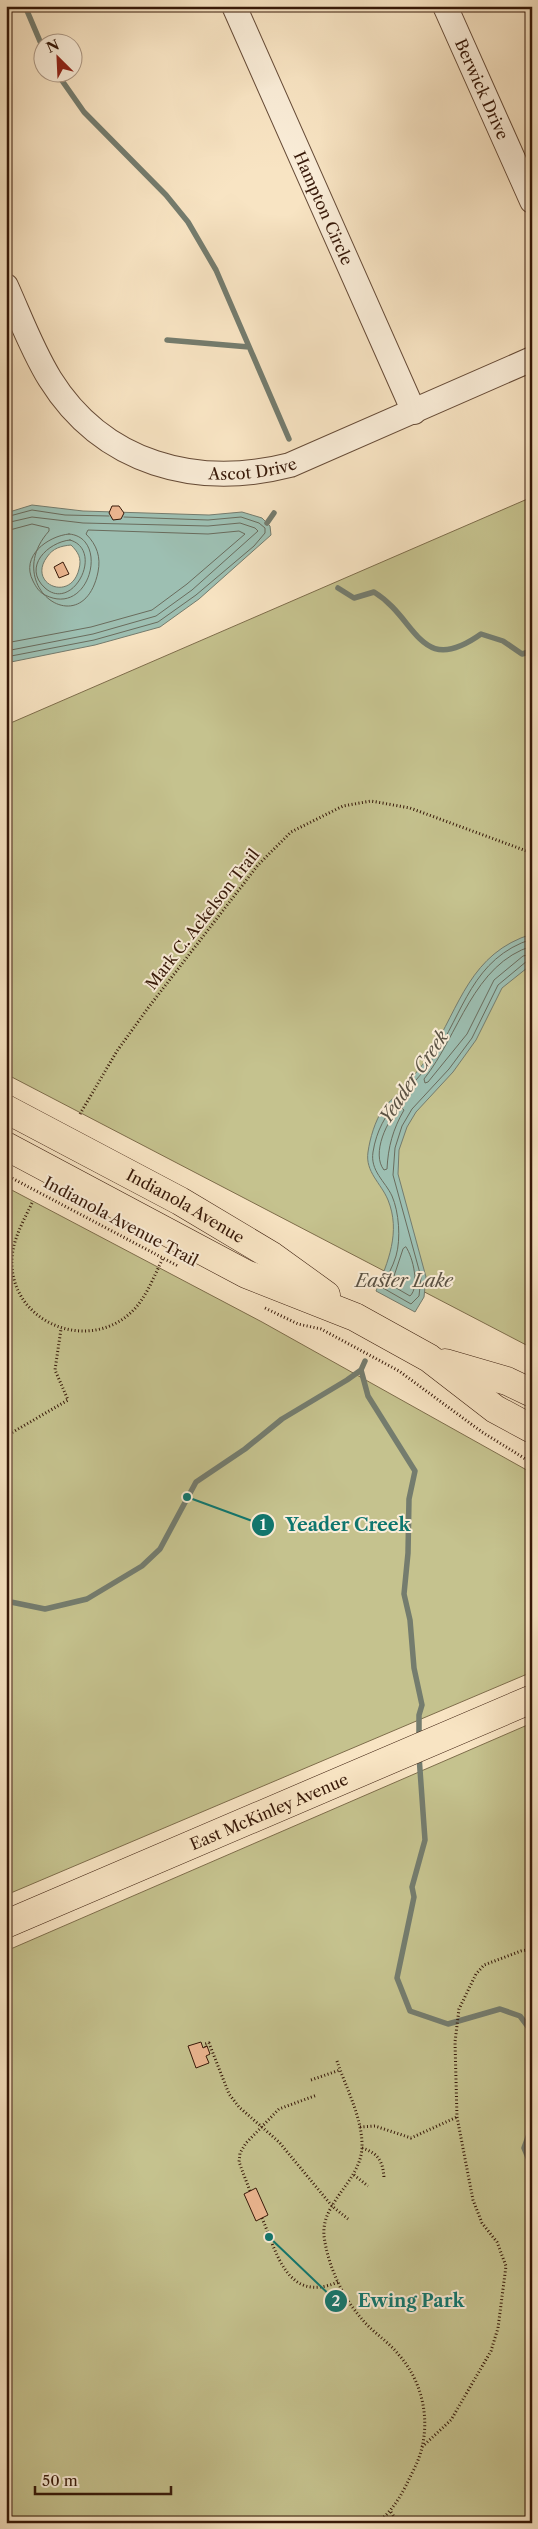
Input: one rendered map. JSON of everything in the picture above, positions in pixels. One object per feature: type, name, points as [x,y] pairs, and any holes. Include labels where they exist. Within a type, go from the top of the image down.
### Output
[{"type":"main road","name":"Indianola Avenue","points":[[6,1109],[180,1201],[272,1256],[355,1317],[429,1358],[495,1409],[532,1429]]},
{"type":"main road","name":"Indianola Avenue","points":[[6,1146],[246,1274],[355,1317]]},
{"type":"main road","name":"Indianola Avenue","points":[[429,1358],[507,1381],[532,1393]]},
{"type":"main road","name":"East McKinley Avenue","points":[[6,1924],[432,1743],[530,1705]]},
{"type":"street","name":"Hampton Circle","points":[[234,6],[414,412]]},
{"type":"street","name":"Berwick Drive","points":[[445,6],[532,201]]},
{"type":"street","name":"Ascot Drive","points":[[8,292],[14,324],[70,406],[93,428],[126,450],[146,460],[176,469],[204,474],[233,475],[268,471],[310,458],[532,359]]},
{"type":"path","name":"Mark C. Ackelson Trail","points":[[80,1114],[117,1051],[148,1008],[258,865],[291,832],[343,806],[371,801],[410,808],[532,854]]},
{"type":"path","name":"Indianola Avenue Trail","points":[[6,1175],[187,1270]]},
{"type":"path","points":[[32,1203],[12,1250],[12,1269],[16,1285],[38,1317],[61,1329],[93,1331],[111,1326],[127,1316],[138,1304],[163,1258]]},
{"type":"path","points":[[258,1304],[298,1324],[321,1329],[399,1371],[482,1432],[532,1463]]},
{"type":"path","points":[[6,1436],[68,1400],[55,1370],[61,1329]]},
{"type":"path","points":[[422,2447],[451,2420],[491,2352],[498,2328],[506,2266],[497,2242],[482,2223],[473,2200],[457,2117],[456,2034],[459,2009],[476,1974],[484,1965],[532,1950]]},
{"type":"path","points":[[206,2047],[205,2044],[209,2043],[229,2094],[261,2127],[279,2142],[332,2206],[348,2219]]},
{"type":"path","points":[[208,2055],[209,2057],[213,2056]]},
{"type":"path","points":[[337,2061],[360,2127],[362,2148],[354,2175],[327,2216],[324,2238],[338,2282],[358,2315],[398,2354],[416,2380],[425,2410],[422,2447],[418,2463],[391,2512],[376,2523]]},
{"type":"path","points":[[312,2080],[340,2070]]},
{"type":"path","points":[[250,2191],[241,2171],[240,2153],[261,2127],[279,2109],[317,2095]]},
{"type":"path","points":[[360,2127],[375,2126],[411,2138],[457,2117]]},
{"type":"path","points":[[362,2148],[378,2156],[382,2162],[384,2178]]},
{"type":"path","points":[[354,2175],[368,2186]]},
{"type":"path","points":[[262,2218],[285,2271],[292,2279],[313,2288],[324,2288],[338,2282]]},
{"type":"path","points":[[391,2512],[398,2523]]},
{"type":"shaded area","points":[[532,497],[532,1348],[6,1074],[6,725]]},
{"type":"shaded area","points":[[6,1187],[262,1322],[532,1473],[532,1672],[6,1895]]},
{"type":"shaded area","points":[[532,1723],[532,2523],[6,2523],[6,1951]]},
{"type":"water","points":[[32,505],[83,511],[209,515],[242,512],[262,518],[270,526],[271,535],[199,599],[160,627],[95,645],[6,663],[6,513]],"holes":[[[71,545],[79,556],[80,562],[75,579],[68,585],[52,586],[46,582],[42,575],[42,567],[52,551]]]},
{"type":"water","name":"Easter Lake","points":[[532,934],[532,964],[502,988],[476,1040],[453,1072],[416,1112],[407,1127],[399,1150],[398,1174],[426,1277],[424,1297],[415,1312],[376,1291],[391,1247],[393,1224],[388,1200],[369,1166],[368,1152],[373,1130],[385,1107],[399,1093],[430,1054],[459,1000],[480,968],[494,954],[511,943]]},
{"type":"building","points":[[112,506],[119,506],[124,513],[121,519],[113,520],[109,513]]},
{"type":"building","points":[[63,562],[69,574],[59,578],[54,567]]},
{"type":"building","points":[[201,2042],[203,2048],[207,2046],[210,2054],[206,2056],[209,2063],[196,2068],[188,2046]]},
{"type":"building","points":[[256,2188],[268,2215],[256,2221],[244,2194]]},
{"type":"waterway","points":[[25,6],[36,32]]},
{"type":"waterway","points":[[63,82],[84,112],[166,195],[188,222],[216,270],[289,439]]},
{"type":"waterway","points":[[167,340],[249,347]]},
{"type":"waterway","points":[[267,523],[274,513]]},
{"type":"waterway","points":[[338,588],[354,598],[374,592],[389,603],[421,640],[432,647],[444,650],[460,646],[481,634],[503,641],[522,654],[532,651]]},
{"type":"waterway","name":"Yeader Creek","points":[[6,1601],[45,1609],[87,1599],[142,1566],[160,1549],[196,1482],[245,1449],[282,1419],[361,1370],[365,1361]]},
{"type":"waterway","points":[[361,1370],[368,1396],[415,1471],[409,1499],[408,1553],[404,1594],[410,1620],[414,1668],[422,1705],[419,1715],[419,1739]]},
{"type":"waterway","points":[[419,1756],[425,1840],[412,1887],[414,1897],[397,1978],[410,2011],[448,2024],[500,2009],[520,2016],[532,2032]]},
{"type":"waterway","points":[[532,2126],[524,2148],[532,2167]]},
{"type":"place","name":"Yeader Creek","points":[[187,1497]]},
{"type":"place","name":"Ewing Park","points":[[269,2237]]}]
